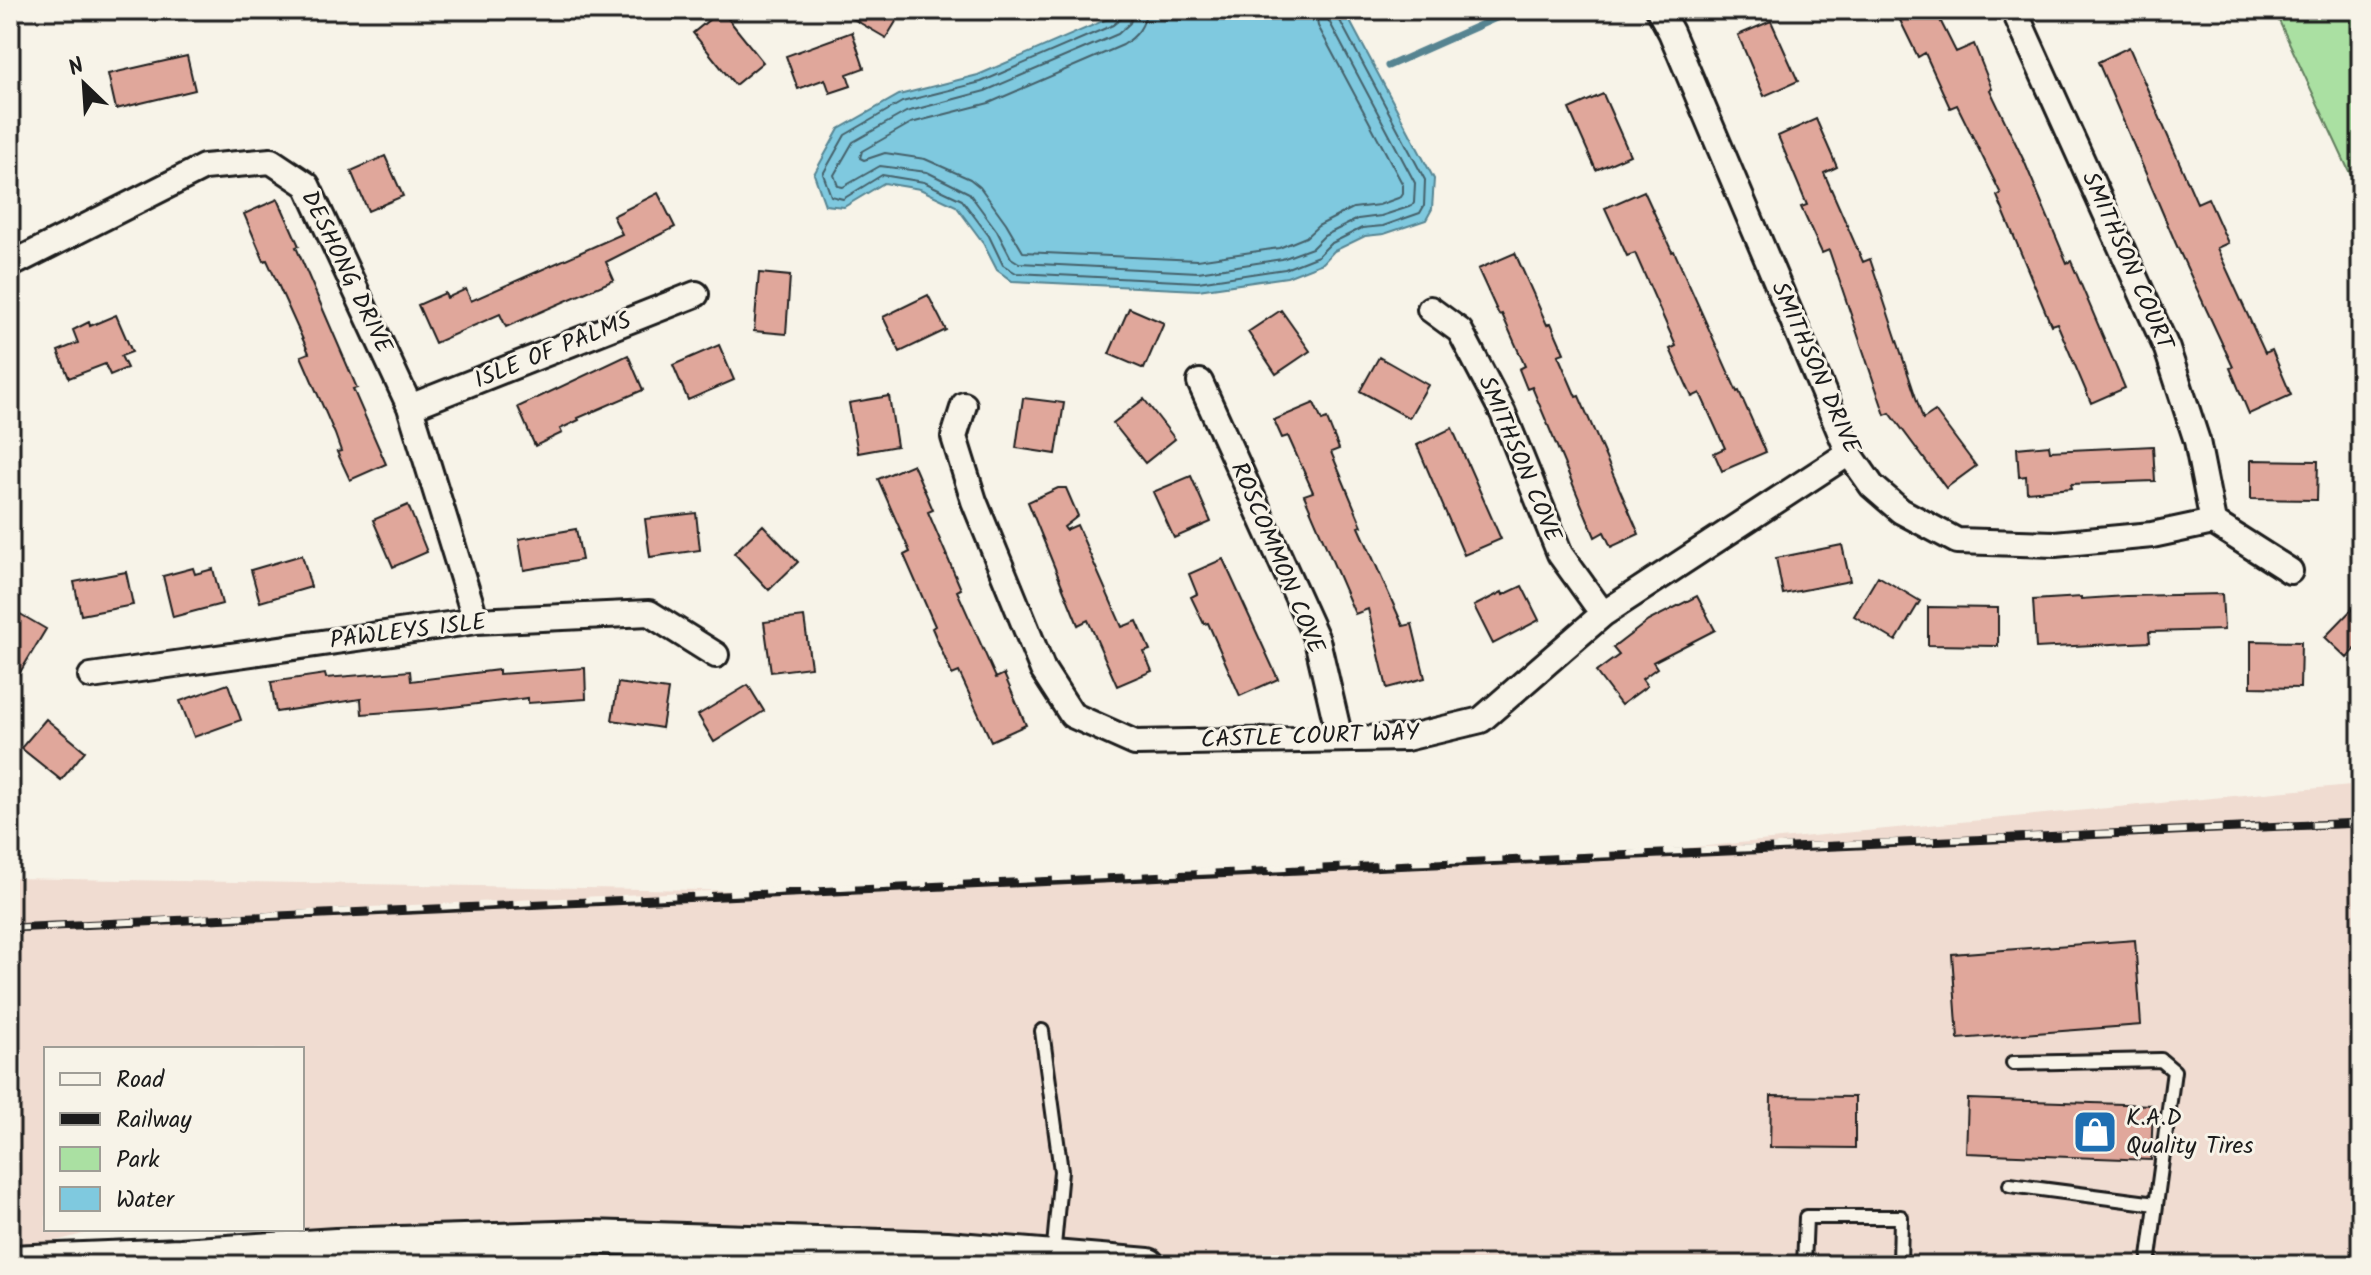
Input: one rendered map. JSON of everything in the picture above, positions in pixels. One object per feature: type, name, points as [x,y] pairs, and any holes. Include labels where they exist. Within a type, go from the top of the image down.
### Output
[{"type":"main road","points":[[10,1262],[336,1245],[589,1237],[946,1256],[1053,1257],[1148,1265]]},
{"type":"street","name":"SMITHSON DRIVE","points":[[1659,10],[1849,453],[1872,486],[1901,511],[1957,541],[2055,544],[2152,535],[2213,522]]},
{"type":"street","name":"SMITHSON COURT","points":[[2014,10],[2167,349],[2197,441],[2213,522]]},
{"type":"street","name":"DESHONG DRIVE","points":[[10,265],[204,167],[271,161],[307,185],[410,407],[476,621]]},
{"type":"street","name":"ISLE OF PALMS","points":[[410,407],[696,294]]},
{"type":"street","name":"SMITHSON COVE","points":[[1430,309],[1460,331],[1503,413],[1560,554],[1603,614]]},
{"type":"street","name":"ROSCOMMON COVE","points":[[1200,382],[1317,640],[1340,739]]},
{"type":"street","name":"CASTLE COURT WAY","points":[[964,405],[954,437],[974,501],[1043,670],[1072,715],[1135,743],[1406,738],[1481,720],[1603,614],[1849,453]]},
{"type":"street","points":[[2213,522],[2290,571]]},
{"type":"street","name":"PAWLEYS ISLE","points":[[91,676],[476,621],[649,613],[716,655]]},
{"type":"lane","points":[[1042,1031],[1061,1171],[1053,1257]]},
{"type":"lane","points":[[2013,1063],[2161,1060],[2174,1071],[2148,1265]]},
{"type":"lane","points":[[2010,1185],[2156,1204]]},
{"type":"lane","points":[[1804,1265],[1806,1217],[1901,1217],[1900,1265]]},
{"type":"shaded area","points":[[2361,784],[2361,1265],[537,1265],[524,1237],[283,1231],[304,1231],[304,1047],[44,1047],[44,1231],[94,1231],[10,1253],[10,878],[757,891],[1591,857]]},
{"type":"green space","points":[[2274,10],[2361,10],[2361,197]]},
{"type":"water","points":[[1119,10],[1344,10],[1434,179],[1432,209],[1426,220],[1384,234],[1365,236],[1334,251],[1323,263],[1287,277],[1198,290],[1012,281],[997,270],[982,241],[956,206],[920,189],[884,183],[844,207],[825,205],[814,174],[839,129],[899,95],[978,75],[1110,18]]},
{"type":"building","points":[[721,10],[763,62],[735,85],[693,33]]},
{"type":"building","points":[[838,10],[903,10],[886,38]]},
{"type":"building","points":[[1895,10],[1935,10],[1956,52],[1974,44],[1990,90],[2067,263],[2071,261],[2125,388],[2091,403],[2057,323],[2051,325],[1997,196],[2001,194],[1957,105],[1950,108],[1925,53],[1918,57]]},
{"type":"building","points":[[1771,21],[1798,81],[1764,96],[1738,35]]},
{"type":"building","points":[[852,32],[864,68],[847,74],[851,86],[830,93],[825,79],[798,89],[786,56]]},
{"type":"building","points":[[2129,47],[2197,203],[2208,198],[2228,243],[2217,248],[2265,353],[2272,350],[2291,395],[2249,414],[2230,368],[2233,367],[2098,62]]},
{"type":"building","points":[[187,56],[195,90],[116,109],[108,74]]},
{"type":"building","points":[[1603,94],[1630,155],[1596,170],[1569,109]]},
{"type":"building","points":[[1816,119],[1837,167],[1824,173],[1863,262],[1870,259],[1923,419],[1935,411],[1976,466],[1946,488],[1890,413],[1885,415],[1829,250],[1822,253],[1801,207],[1807,205],[1778,136]]},
{"type":"building","points":[[385,156],[403,196],[368,211],[351,171]]},
{"type":"building","points":[[1644,191],[1766,452],[1722,471],[1714,453],[1725,448],[1700,393],[1692,397],[1670,349],[1676,346],[1635,253],[1627,256],[1605,208]]},
{"type":"building","points":[[658,193],[675,227],[606,262],[614,280],[506,327],[500,314],[435,343],[418,305],[445,293],[447,298],[466,289],[471,301],[622,234],[613,216]]},
{"type":"building","points":[[278,199],[386,464],[350,480],[337,452],[341,451],[335,434],[301,356],[309,353],[244,214]]},
{"type":"building","points":[[1515,253],[1547,325],[1551,323],[1564,353],[1558,355],[1639,534],[1611,547],[1604,532],[1595,537],[1532,387],[1527,389],[1519,369],[1525,366],[1478,269]]},
{"type":"building","points":[[759,273],[790,276],[786,334],[754,331]]},
{"type":"building","points":[[928,295],[946,330],[900,352],[883,317]]},
{"type":"building","points":[[1129,308],[1164,323],[1144,369],[1109,354]]},
{"type":"building","points":[[1281,310],[1310,351],[1276,374],[1248,332]]},
{"type":"building","points":[[116,315],[132,352],[121,356],[127,368],[110,375],[105,364],[69,378],[58,351],[78,343],[73,330]]},
{"type":"building","points":[[719,345],[734,380],[688,400],[673,365]]},
{"type":"building","points":[[628,355],[643,390],[578,418],[560,429],[562,433],[535,446],[518,407]]},
{"type":"building","points":[[1379,357],[1428,385],[1409,418],[1360,391]]},
{"type":"building","points":[[889,396],[897,446],[858,453],[849,403]]},
{"type":"building","points":[[1023,398],[1064,403],[1056,454],[1016,448]]},
{"type":"building","points":[[1144,399],[1175,439],[1145,463],[1113,423]]},
{"type":"building","points":[[1314,403],[1322,421],[1327,419],[1339,449],[1331,452],[1362,526],[1359,527],[1403,626],[1412,624],[1425,678],[1387,688],[1368,609],[1355,614],[1304,495],[1313,492],[1288,436],[1282,438],[1274,420]]},
{"type":"building","points":[[1452,428],[1501,539],[1464,555],[1417,445]]},
{"type":"building","points":[[2049,445],[2050,451],[2153,446],[2155,481],[2071,484],[2072,488],[2027,492],[2026,476],[2019,477],[2017,448]]},
{"type":"building","points":[[2251,460],[2318,461],[2317,500],[2251,499]]},
{"type":"building","points":[[913,464],[933,510],[928,512],[961,589],[957,591],[996,678],[1004,674],[1026,725],[991,741],[959,672],[952,675],[932,628],[935,626],[904,555],[910,552],[878,479]]},
{"type":"building","points":[[1191,476],[1211,522],[1174,538],[1153,492]]},
{"type":"building","points":[[1058,488],[1066,488],[1078,516],[1064,527],[1066,530],[1077,525],[1122,627],[1137,621],[1150,650],[1144,652],[1152,671],[1117,686],[1088,620],[1078,625],[1028,502]]},
{"type":"building","points":[[408,505],[427,552],[393,567],[373,520]]},
{"type":"building","points":[[696,513],[700,550],[650,557],[645,519]]},
{"type":"building","points":[[763,525],[798,562],[769,590],[734,553]]},
{"type":"building","points":[[576,529],[582,560],[524,570],[519,539]]},
{"type":"building","points":[[1842,545],[1850,581],[1783,594],[1776,558]]},
{"type":"building","points":[[302,555],[311,587],[260,602],[251,570]]},
{"type":"building","points":[[1223,559],[1278,679],[1240,696],[1208,623],[1204,624],[1191,597],[1197,594],[1189,574]]},
{"type":"building","points":[[193,568],[195,574],[213,569],[222,604],[173,617],[163,576]]},
{"type":"building","points":[[126,572],[133,605],[81,615],[74,582]]},
{"type":"building","points":[[1878,576],[1920,601],[1896,641],[1854,616]]},
{"type":"building","points":[[1522,586],[1539,620],[1493,644],[1474,606]]},
{"type":"building","points":[[2222,594],[2224,630],[2149,632],[2150,642],[2036,648],[2033,600]]},
{"type":"building","points":[[1697,596],[1715,630],[1653,662],[1657,668],[1642,679],[1647,686],[1621,705],[1596,672],[1619,655],[1613,648],[1648,621]]},
{"type":"building","points":[[2361,600],[2361,643],[2347,658],[2325,637]]},
{"type":"building","points":[[1928,607],[1998,608],[1998,646],[1928,645]]},
{"type":"building","points":[[10,608],[46,629],[10,689]]},
{"type":"building","points":[[804,617],[811,667],[771,672],[764,622]]},
{"type":"building","points":[[2251,641],[2301,642],[2300,688],[2251,687]]},
{"type":"building","points":[[585,668],[586,699],[528,703],[528,698],[362,714],[361,699],[276,712],[271,682],[325,674],[326,678],[410,671],[411,681],[499,670],[499,674]]},
{"type":"building","points":[[618,683],[668,690],[662,728],[612,720]]},
{"type":"building","points":[[228,684],[241,720],[194,737],[180,701]]},
{"type":"building","points":[[748,685],[764,711],[714,742],[698,715]]},
{"type":"building","points":[[46,719],[85,751],[61,780],[21,748]]},
{"type":"building","points":[[2135,940],[2141,1025],[1958,1039],[1952,954]]},
{"type":"building","points":[[1771,1096],[1855,1097],[1855,1148],[1770,1147]]},
{"type":"building","points":[[1968,1099],[2153,1105],[2151,1160],[1966,1153]]},
{"type":"waterway","points":[[1388,66],[1514,10]]},
{"type":"railway","points":[[10,928],[1185,872],[2361,823]]},
{"type":"place","name":"K.A.D Quality Tires","points":[[2095,1132]]}]
